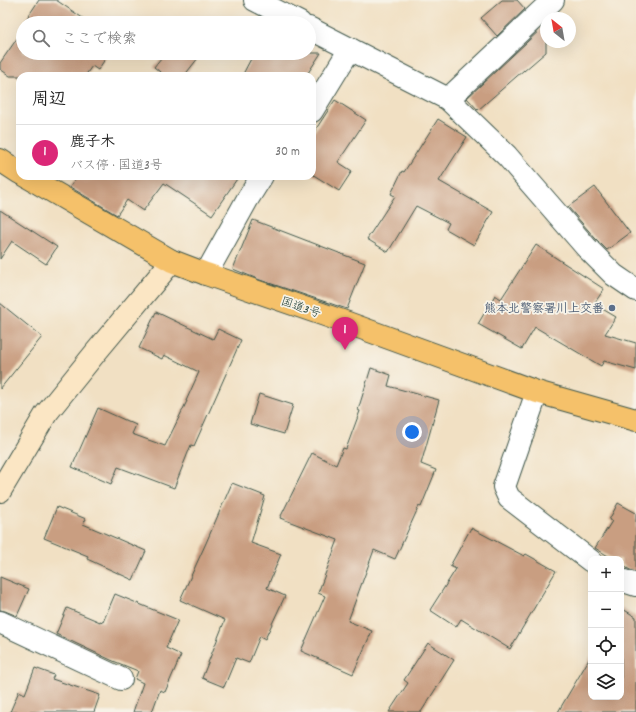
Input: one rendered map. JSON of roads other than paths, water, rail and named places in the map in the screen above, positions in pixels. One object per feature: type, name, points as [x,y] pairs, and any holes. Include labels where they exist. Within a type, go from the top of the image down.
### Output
[{"type":"highway","points":[[0,160],[16,170]]},
{"type":"highway","name":"国道3号","points":[[33,180],[172,260],[206,274],[345,322],[537,392],[636,420]]},
{"type":"street","points":[[255,0],[286,16]]},
{"type":"street","points":[[448,99],[553,0]]},
{"type":"street","points":[[316,32],[448,99],[507,156],[586,247],[614,275],[636,290]]},
{"type":"street","points":[[316,104],[350,49]]},
{"type":"street","points":[[206,274],[260,180]]},
{"type":"street","points":[[0,489],[46,414],[172,260]]},
{"type":"street","points":[[537,392],[504,487],[509,498],[588,560]]},
{"type":"street","points":[[624,581],[636,585]]},
{"type":"street","points":[[0,622],[121,679]]},
{"type":"place","name":"熊本北警察署川上交番","points":[[612,308]]},
{"type":"place","name":"鹿子木","points":[[345,350]]}]
